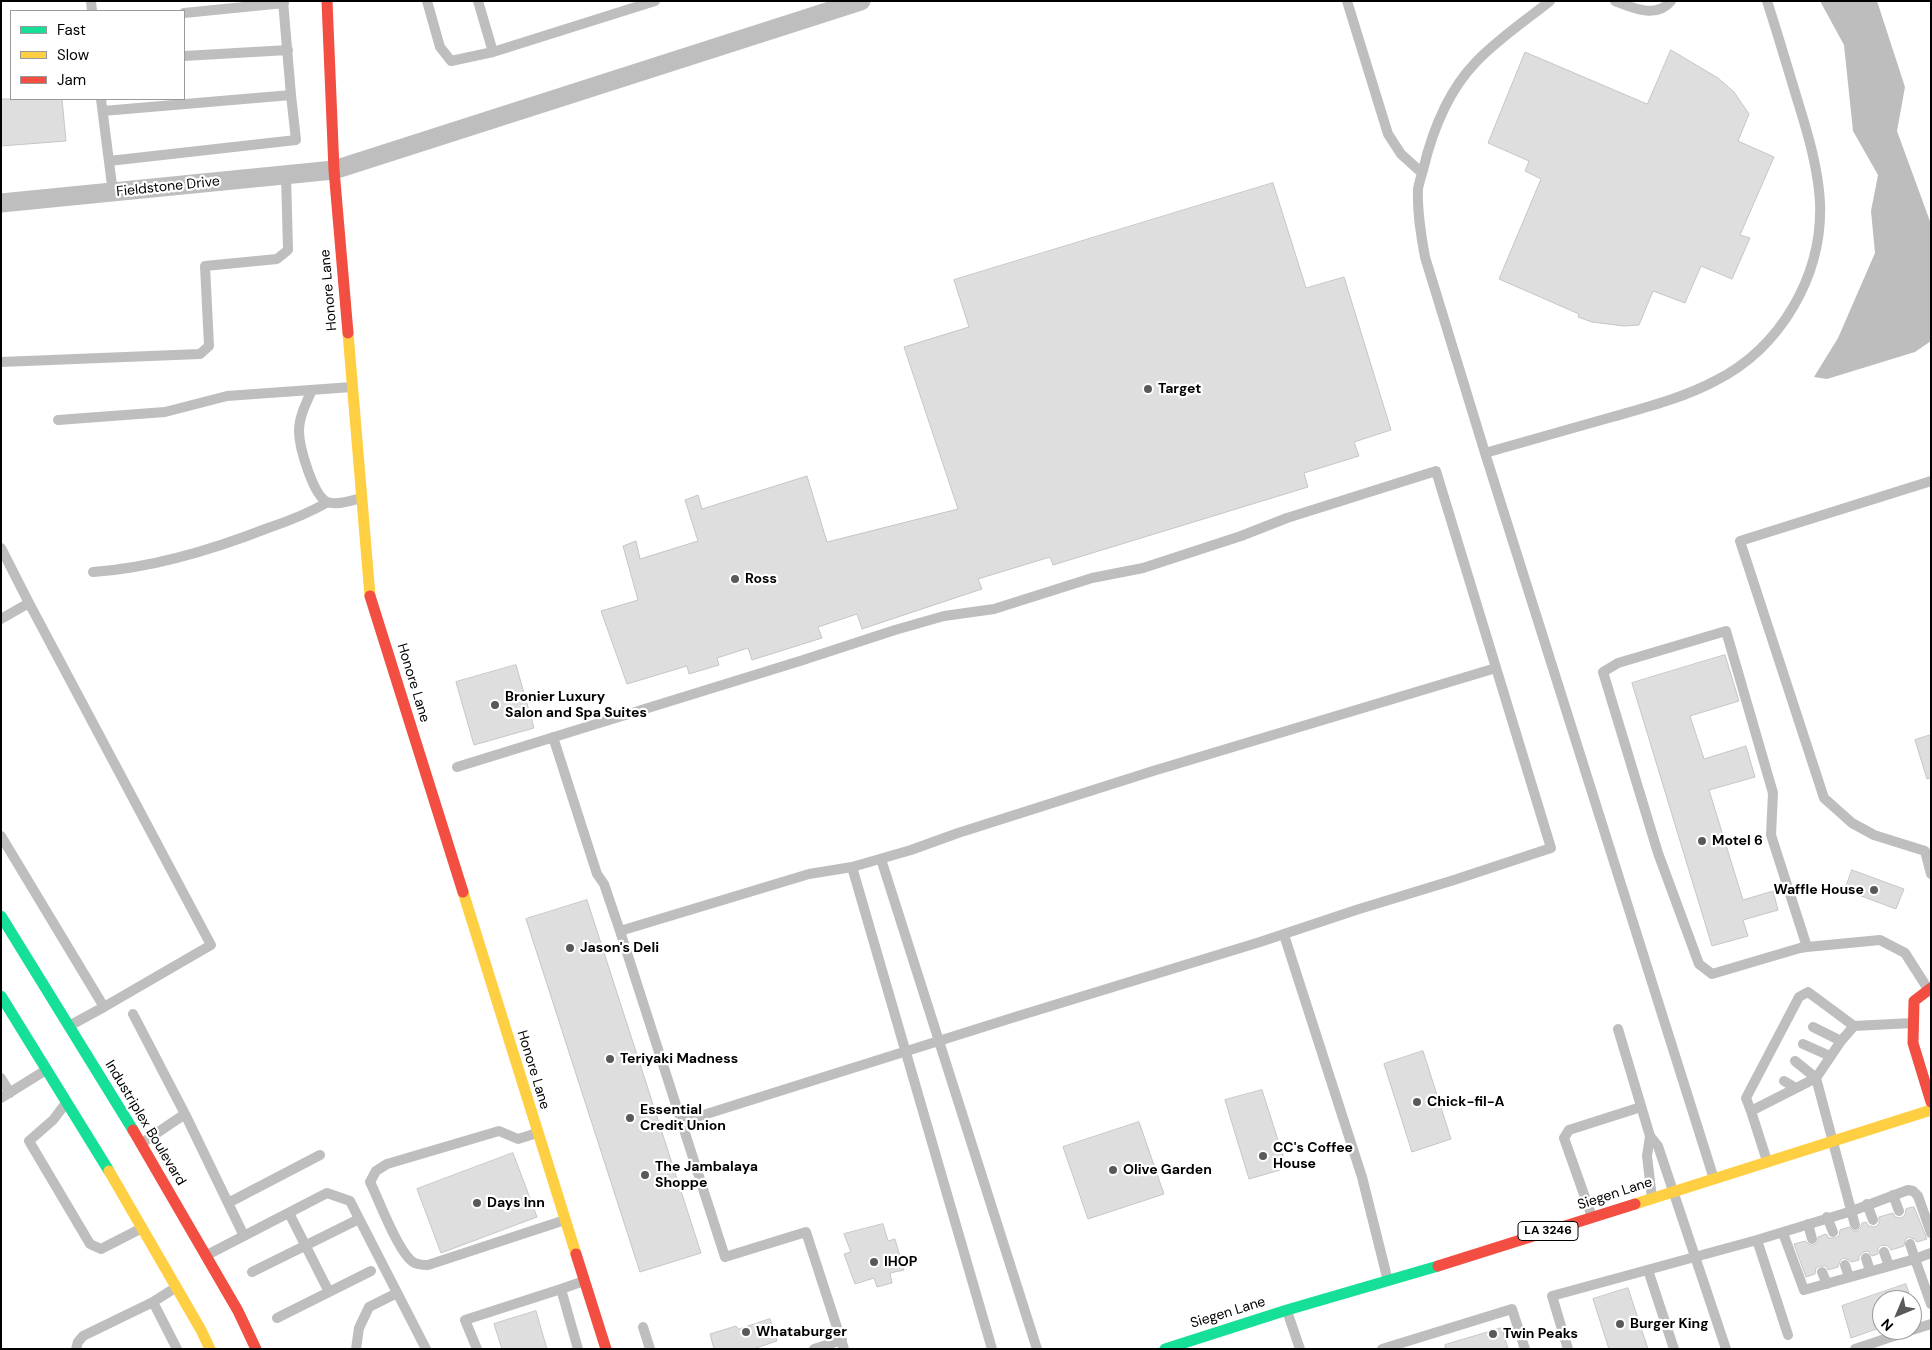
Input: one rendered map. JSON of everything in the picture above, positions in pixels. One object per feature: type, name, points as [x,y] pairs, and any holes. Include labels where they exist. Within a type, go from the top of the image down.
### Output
[{"type":"street","name":"Honore Lane","points":[[327,1],[334,170],[370,596],[606,1349]]},
{"type":"street","name":"Fieldstone Drive","points":[[1,203],[334,170],[861,1]]},
{"type":"street","name":"Industriplex Boulevard","points":[[1,916],[142,1144],[238,1311],[256,1349]]},
{"type":"street","points":[[1930,989],[1914,1001],[1912,1043],[1931,1102]]},
{"type":"street","points":[[1,996],[67,1102],[177,1287],[210,1349]]},
{"type":"street","name":"Siegen Lane","points":[[1165,1349],[1287,1310],[1388,1282],[1931,1110]]},
{"type":"lane","points":[[427,1],[440,47],[450,61],[494,52],[655,1]]},
{"type":"lane","points":[[478,1],[494,52]]},
{"type":"lane","points":[[1347,1],[1388,134],[1401,154],[1422,173]]},
{"type":"lane","points":[[1550,1],[1475,63],[1461,81],[1438,124],[1428,147],[1418,186],[1418,205],[1425,257],[1714,1179]]},
{"type":"lane","points":[[1615,1],[1634,9],[1654,12],[1668,6],[1672,1]]},
{"type":"lane","points":[[1485,453],[1660,403],[1717,381],[1755,354],[1772,337],[1796,302],[1806,282],[1815,255],[1819,230],[1820,201],[1810,141],[1767,1]]},
{"type":"lane","points":[[109,160],[296,140],[283,2],[185,13]]},
{"type":"lane","points":[[185,56],[288,50]]},
{"type":"lane","points":[[103,111],[291,95]]},
{"type":"lane","points":[[101,100],[113,193]]},
{"type":"lane","points":[[1,362],[200,354],[209,346],[205,266],[277,259],[288,250],[286,174]]},
{"type":"lane","points":[[58,420],[165,412],[227,396],[353,387]]},
{"type":"lane","points":[[312,390],[302,414],[299,430],[302,452],[317,493],[328,502]]},
{"type":"lane","points":[[457,767],[895,630],[944,616],[994,608],[1092,578],[1143,568],[1241,536],[1287,518],[1436,472],[1551,848],[1284,935],[681,1122]]},
{"type":"lane","points":[[1931,482],[1740,542],[1824,798],[1852,823],[1874,836],[1928,850],[1931,874]]},
{"type":"lane","points":[[93,572],[118,570],[220,546],[311,512],[328,502],[362,498]]},
{"type":"lane","points":[[1,548],[211,945],[69,1026]]},
{"type":"lane","points":[[1,619],[29,603]]},
{"type":"lane","points":[[1806,947],[1771,835],[1774,793],[1726,631],[1618,663],[1603,672],[1658,853],[1699,964],[1712,974],[1800,948],[1880,940],[1905,953],[1930,989]]},
{"type":"lane","points":[[620,931],[809,874],[852,867],[881,859],[1145,773],[1496,668]]},
{"type":"lane","points":[[553,737],[598,874],[604,884],[620,931],[724,1257],[806,1232],[843,1344],[814,1349]]},
{"type":"lane","points":[[1,836],[104,1007]]},
{"type":"lane","points":[[881,859],[1037,1349]]},
{"type":"lane","points":[[852,867],[904,1052],[992,1349]]},
{"type":"lane","points":[[1284,935],[1362,1178],[1388,1282]]},
{"type":"lane","points":[[1767,1162],[1746,1098],[1764,1070],[1793,1017],[1799,997],[1808,992],[1854,1026],[1913,1023]]},
{"type":"lane","points":[[133,1014],[185,1114],[244,1236]]},
{"type":"lane","points":[[1751,1112],[1816,1078],[1830,1056],[1854,1026]]},
{"type":"lane","points":[[1813,1027],[1841,1041]]},
{"type":"lane","points":[[1618,1029],[1650,1136],[1658,1146],[1726,1349]]},
{"type":"lane","points":[[1803,1044],[1830,1056]]},
{"type":"lane","points":[[1795,1061],[1816,1078],[1856,1225]]},
{"type":"lane","points":[[1,1078],[6,1095],[46,1069]]},
{"type":"lane","points":[[1784,1081],[1796,1088]]},
{"type":"lane","points":[[67,1102],[53,1120],[29,1141],[90,1244],[101,1249],[142,1228]]},
{"type":"lane","points":[[1592,1218],[1564,1138],[1569,1130],[1641,1107]]},
{"type":"lane","points":[[142,1144],[185,1114]]},
{"type":"lane","points":[[537,1133],[518,1139],[498,1131],[387,1164],[376,1171],[370,1182],[401,1247],[412,1261],[420,1265],[428,1265],[566,1220]]},
{"type":"lane","points":[[1650,1136],[1647,1156],[1652,1198]]},
{"type":"lane","points":[[228,1203],[320,1156]]},
{"type":"lane","points":[[1568,1349],[1552,1296],[1783,1233],[1852,1211],[1908,1190],[1916,1193],[1931,1233]]},
{"type":"lane","points":[[206,1255],[327,1194],[350,1201],[426,1349]]},
{"type":"lane","points":[[1892,1195],[1899,1211]]},
{"type":"lane","points":[[1867,1204],[1873,1220]]},
{"type":"lane","points":[[289,1213],[329,1292]]},
{"type":"lane","points":[[1828,1218],[1833,1232]]},
{"type":"lane","points":[[252,1272],[360,1219]]},
{"type":"lane","points":[[1808,1224],[1812,1238]]},
{"type":"lane","points":[[1783,1233],[1804,1290],[1931,1253]]},
{"type":"lane","points":[[1757,1240],[1788,1335]]},
{"type":"lane","points":[[1910,1244],[1931,1304]]},
{"type":"lane","points":[[1884,1252],[1889,1266]]},
{"type":"lane","points":[[1866,1258],[1870,1271]]},
{"type":"lane","points":[[1845,1265],[1850,1277]]},
{"type":"lane","points":[[1648,1270],[1674,1349]]},
{"type":"lane","points":[[276,1318],[371,1271]]},
{"type":"lane","points":[[1822,1272],[1826,1284]]},
{"type":"lane","points":[[477,1349],[465,1320],[585,1281]]},
{"type":"lane","points":[[76,1349],[78,1342],[92,1331],[153,1302],[177,1287]]},
{"type":"lane","points":[[561,1289],[578,1349]]},
{"type":"lane","points":[[356,1349],[359,1328],[369,1307],[398,1293]]},
{"type":"lane","points":[[153,1302],[176,1349]]},
{"type":"lane","points":[[1382,1349],[1408,1345],[1512,1309],[1524,1349]]},
{"type":"lane","points":[[1287,1310],[1300,1349]]},
{"type":"lane","points":[[643,1327],[650,1349]]},
{"type":"lane","points":[[1855,1349],[1883,1340]]},
{"type":"shaded area","points":[[1820,1],[1877,1],[1905,87],[1897,131],[1931,224],[1931,341],[1915,352],[1827,379],[1814,377],[1838,338],[1875,253],[1871,211],[1878,175],[1853,131],[1844,45]]},
{"type":"building","points":[[1671,50],[1718,78],[1734,92],[1749,114],[1738,141],[1774,157],[1740,235],[1750,238],[1732,279],[1701,266],[1685,303],[1653,291],[1639,325],[1624,326],[1592,322],[1578,317],[1579,314],[1499,279],[1541,179],[1525,171],[1529,161],[1488,143],[1525,52],[1647,104]]},
{"type":"building","points":[[1,99],[62,100],[66,141],[1,146]]},
{"type":"building","name":"Target","points":[[1273,183],[1306,288],[1344,277],[1391,430],[1354,442],[1359,456],[1304,473],[1308,487],[1053,565],[1050,557],[978,579],[982,589],[862,629],[857,614],[818,627],[822,638],[752,660],[748,648],[717,658],[719,665],[689,674],[687,666],[627,684],[601,611],[638,600],[623,546],[636,541],[640,559],[698,541],[685,500],[698,495],[702,509],[807,476],[827,542],[958,509],[904,347],[969,327],[954,280]]},
{"type":"building","name":"Motel 6","points":[[1725,655],[1739,701],[1690,716],[1704,759],[1746,746],[1755,777],[1709,790],[1743,900],[1773,891],[1778,910],[1743,920],[1748,936],[1712,946],[1632,683]]},
{"type":"building","name":"Bronier Luxury Salon and Spa Suites","points":[[516,665],[534,728],[474,745],[456,682]]},
{"type":"building","points":[[1931,735],[1931,778],[1927,779],[1915,740]]},
{"type":"building","name":"Waffle House","points":[[1852,870],[1904,889],[1896,909],[1845,890]]},
{"type":"building","points":[[587,900],[701,1253],[640,1272],[526,919]]},
{"type":"building","name":"Chick-fil-A","points":[[1423,1051],[1451,1139],[1412,1152],[1384,1064]]},
{"type":"building","points":[[1262,1090],[1287,1168],[1249,1179],[1225,1100]]},
{"type":"building","name":"Olive Garden","points":[[1139,1122],[1164,1194],[1088,1219],[1063,1147]]},
{"type":"building","name":"Days Inn","points":[[513,1153],[537,1217],[441,1253],[417,1189]]},
{"type":"building","points":[[1914,1207],[1927,1239],[1917,1242],[1908,1237],[1905,1240],[1904,1246],[1891,1250],[1888,1246],[1882,1245],[1878,1248],[1878,1254],[1872,1256],[1868,1251],[1864,1252],[1859,1256],[1859,1260],[1851,1262],[1843,1258],[1838,1267],[1828,1270],[1826,1266],[1820,1266],[1816,1268],[1815,1274],[1806,1277],[1794,1244],[1805,1241],[1810,1245],[1814,1245],[1818,1241],[1818,1237],[1826,1234],[1829,1238],[1835,1238],[1839,1236],[1840,1230],[1849,1227],[1853,1231],[1857,1231],[1862,1223],[1866,1222],[1869,1226],[1875,1227],[1879,1224],[1879,1217],[1893,1213],[1895,1217],[1901,1218],[1905,1215],[1906,1209]]},
{"type":"building","name":"IHOP","points":[[883,1224],[888,1241],[895,1239],[904,1270],[890,1273],[892,1283],[877,1287],[874,1278],[855,1284],[844,1254],[851,1252],[844,1234]]},
{"type":"building","points":[[1906,1284],[1908,1290],[1889,1290]]},
{"type":"building","name":"Burger King","points":[[1628,1288],[1648,1349],[1609,1349],[1593,1299]]},
{"type":"building","points":[[1872,1296],[1872,1331],[1851,1338],[1842,1306]]},
{"type":"building","points":[[536,1311],[547,1349],[502,1349],[494,1324]]},
{"type":"building","name":"Whataburger","points":[[770,1319],[777,1341],[753,1349],[714,1349],[710,1334],[736,1326],[738,1329]]},
{"type":"building","name":"Twin Peaks","points":[[1502,1328],[1508,1349],[1445,1349],[1445,1345]]},
{"type":"traffic: fast","points":[[1,916],[133,1130]]},
{"type":"traffic: fast","points":[[1,996],[109,1171]]},
{"type":"traffic: fast","points":[[1165,1349],[1287,1310],[1438,1266]]},
{"type":"traffic: slow","points":[[348,333],[370,596]]},
{"type":"traffic: slow","points":[[463,892],[576,1254]]},
{"type":"traffic: slow","points":[[1635,1204],[1931,1110]]},
{"type":"traffic: slow","points":[[109,1171],[201,1330],[210,1349]]},
{"type":"traffic: jam","points":[[327,1],[334,170],[348,333]]},
{"type":"traffic: jam","points":[[370,596],[463,892]]},
{"type":"traffic: jam","points":[[1931,988],[1914,1001],[1913,1043],[1931,1102]]},
{"type":"traffic: jam","points":[[133,1130],[238,1311],[256,1349]]},
{"type":"traffic: jam","points":[[1438,1266],[1635,1204]]},
{"type":"traffic: jam","points":[[576,1254],[606,1349]]},
{"type":"place","name":"Target","points":[[1148,389]]},
{"type":"place","name":"Ross","points":[[735,579]]},
{"type":"place","name":"Bronier Luxury Salon and Spa Suites","points":[[495,705]]},
{"type":"place","name":"Motel 6","points":[[1702,841]]},
{"type":"place","name":"Waffle House","points":[[1874,890]]},
{"type":"place","name":"Jason's Deli","points":[[570,948]]},
{"type":"place","name":"Teriyaki Madness","points":[[610,1059]]},
{"type":"place","name":"Chick-fil-A","points":[[1417,1102]]},
{"type":"place","name":"Essential Credit Union","points":[[630,1118]]},
{"type":"place","name":"CC's Coffee House","points":[[1263,1156]]},
{"type":"place","name":"Olive Garden","points":[[1113,1170]]},
{"type":"place","name":"The Jambalaya Shoppe","points":[[645,1175]]},
{"type":"place","name":"Days Inn","points":[[477,1203]]},
{"type":"place","name":"IHOP","points":[[874,1262]]},
{"type":"place","name":"Burger King","points":[[1620,1324]]},
{"type":"place","name":"Whataburger","points":[[746,1332]]},
{"type":"place","name":"Twin Peaks","points":[[1493,1334]]}]
